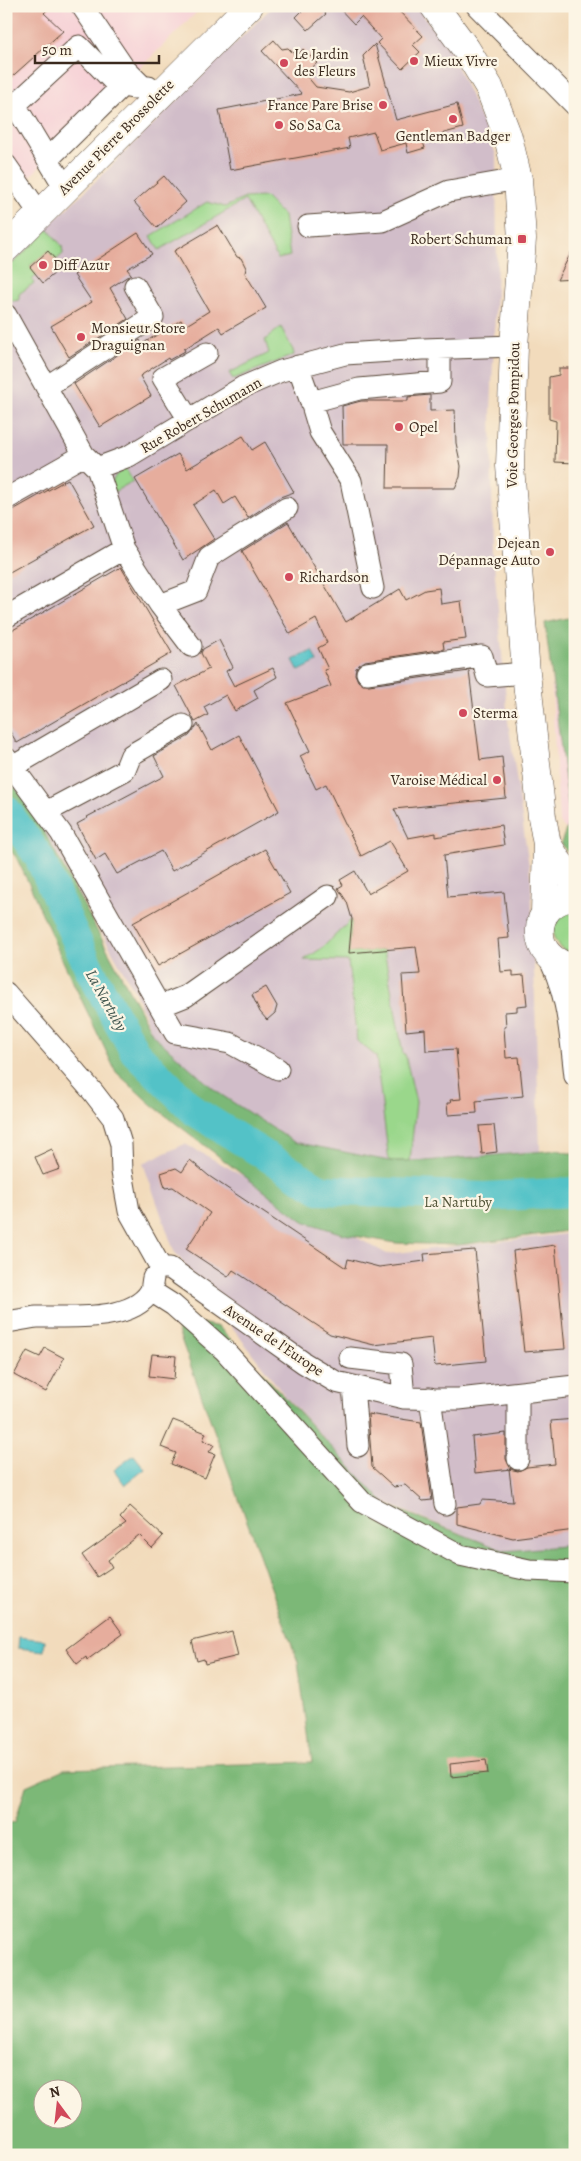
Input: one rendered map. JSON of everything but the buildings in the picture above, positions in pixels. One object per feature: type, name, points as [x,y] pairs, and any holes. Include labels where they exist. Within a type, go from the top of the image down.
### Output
[{"type":"main road","name":"Voie Georges Pompidou","points":[[434,6],[466,49],[489,87],[508,137],[518,179],[522,239],[514,346],[510,466],[526,674],[542,818],[547,844],[545,913],[539,929],[540,941],[545,951]]},
{"type":"main road","name":"Avenue Pierre Brossolette","points":[[6,248],[145,107],[235,24]]},
{"type":"main road","name":"Avenue Pierre Brossolette","points":[[6,231],[33,204],[54,168],[145,107]]},
{"type":"main road","name":"Voie Georges Pompidou","points":[[547,844],[575,882]]},
{"type":"main road","points":[[545,913],[557,901],[575,897]]},
{"type":"main road","points":[[545,951],[558,963],[575,966]]},
{"type":"street","points":[[82,6],[124,68],[145,107]]},
{"type":"street","points":[[477,6],[575,105]]},
{"type":"street","points":[[122,86],[54,168],[15,105],[79,46],[117,85],[122,86],[145,107]]},
{"type":"street","points":[[6,165],[33,204]]},
{"type":"street","points":[[308,226],[383,221],[449,191],[518,179]]},
{"type":"street","points":[[46,387],[153,317],[135,286]]},
{"type":"street","points":[[6,314],[90,462],[124,549],[160,605],[191,646]]},
{"type":"street","name":"Rue Robert Schumann","points":[[6,500],[90,462],[129,456],[243,387],[281,371],[345,354],[514,346]]},
{"type":"street","points":[[311,402],[359,389],[440,382],[440,349]]},
{"type":"street","points":[[189,420],[163,378],[206,353]]},
{"type":"street","points":[[298,366],[320,432],[351,481],[373,588]]},
{"type":"street","points":[[160,605],[196,591],[209,557],[287,508]]},
{"type":"street","points":[[6,617],[124,549]]},
{"type":"street","points":[[366,673],[482,656],[486,676],[526,674]]},
{"type":"street","points":[[161,680],[10,762],[61,833],[175,1033],[230,1043],[278,1068]]},
{"type":"street","points":[[46,812],[125,770],[131,755],[183,726]]},
{"type":"street","points":[[161,1006],[186,996],[328,896]]},
{"type":"street","points":[[545,951],[558,975],[570,989],[574,1072]]},
{"type":"street","points":[[6,993],[93,1092],[113,1118],[121,1144],[122,1172],[129,1211],[161,1268],[153,1276],[151,1291],[142,1301],[123,1311],[86,1317],[36,1318],[6,1322]]},
{"type":"street","name":"Avenue de l'Europe","points":[[161,1268],[170,1268],[304,1363],[336,1382],[404,1398],[459,1399],[575,1386]]},
{"type":"street","points":[[151,1291],[173,1304],[225,1351],[362,1502],[460,1555],[529,1570],[575,1572]]},
{"type":"street","points":[[350,1358],[401,1364],[404,1398]]},
{"type":"street","points":[[353,1386],[358,1446]]},
{"type":"street","points":[[518,1393],[518,1460]]},
{"type":"street","points":[[430,1398],[445,1504]]},
{"type":"shaded area","points":[[6,6],[203,6],[6,200]]},
{"type":"shaded area","points":[[273,6],[416,6],[451,52],[496,154],[497,265],[491,410],[493,553],[508,721],[531,880],[540,1151],[425,1161],[389,1161],[294,1142],[217,1092],[153,1035],[134,990],[32,809],[6,777],[6,266],[99,178]]},
{"type":"shaded area","points":[[551,674],[575,839],[559,822]]},
{"type":"shaded area","points":[[185,1144],[387,1254],[575,1233],[575,1545],[505,1551],[383,1502],[285,1396],[174,1251],[143,1163]]},
{"type":"green space","points":[[265,197],[284,216],[290,256],[278,259],[245,200],[159,250],[151,236],[207,202],[225,207],[245,198]]},
{"type":"green space","points":[[48,229],[62,246],[63,254],[56,260],[47,252],[30,266],[37,275],[32,280],[34,283],[19,294],[19,300],[13,301],[6,297],[6,270]]},
{"type":"green space","points":[[281,327],[294,355],[233,379],[229,373],[269,353],[265,340]]},
{"type":"green space","points":[[125,468],[133,481],[112,493],[114,478]]},
{"type":"green space","points":[[573,617],[575,624],[575,863],[561,843],[570,819],[545,623]]},
{"type":"green space","name":"La Nartuby","points":[[6,777],[31,807],[153,1035],[217,1092],[294,1142],[389,1161],[425,1161],[558,1150],[575,1153],[575,1230],[458,1245],[396,1243],[343,1234],[303,1221],[152,1105],[116,1072],[16,857],[6,846]]},
{"type":"green space","points":[[575,909],[575,954],[563,950],[554,939],[553,925],[562,913]]},
{"type":"green space","points":[[352,919],[349,953],[384,950],[403,1054],[405,1054],[416,1102],[410,1161],[389,1161],[376,1056],[357,1041],[348,961],[304,960],[322,948]]},
{"type":"green space","points":[[173,1317],[219,1327],[386,1505],[505,1551],[575,1545],[575,2155],[6,2155],[6,1824],[15,1822],[26,1786],[64,1769],[312,1762],[298,1662]]},
{"type":"water","points":[[312,651],[317,662],[299,671],[293,660]]},
{"type":"water","points":[[134,1455],[145,1469],[125,1485],[114,1470]]},
{"type":"water","points":[[19,1637],[45,1640],[44,1651],[18,1648]]},
{"type":"waterway","name":"La Nartuby","points":[[6,810],[39,857],[90,970],[135,1052],[194,1111],[321,1190],[485,1197],[575,1192]]},
{"type":"place","name":"Mieux Vivre","points":[[414,61]]},
{"type":"place","name":"Le Jardin des Fleurs","points":[[284,63]]},
{"type":"place","name":"France Pare Brise","points":[[383,105]]},
{"type":"place","name":"Gentleman Badger","points":[[453,119]]},
{"type":"place","name":"So Sa Ca","points":[[279,125]]},
{"type":"place","name":"Robert Schuman","points":[[522,239]]},
{"type":"place","name":"Diff Azur","points":[[43,265]]},
{"type":"place","name":"Monsieur Store Draguignan","points":[[81,337]]},
{"type":"place","name":"Opel","points":[[399,427]]},
{"type":"place","name":"Dejean Dépannage Auto","points":[[550,552]]},
{"type":"place","name":"Richardson","points":[[289,577]]},
{"type":"place","name":"Sterma","points":[[463,713]]},
{"type":"place","name":"Varoise Médical","points":[[497,780]]}]
